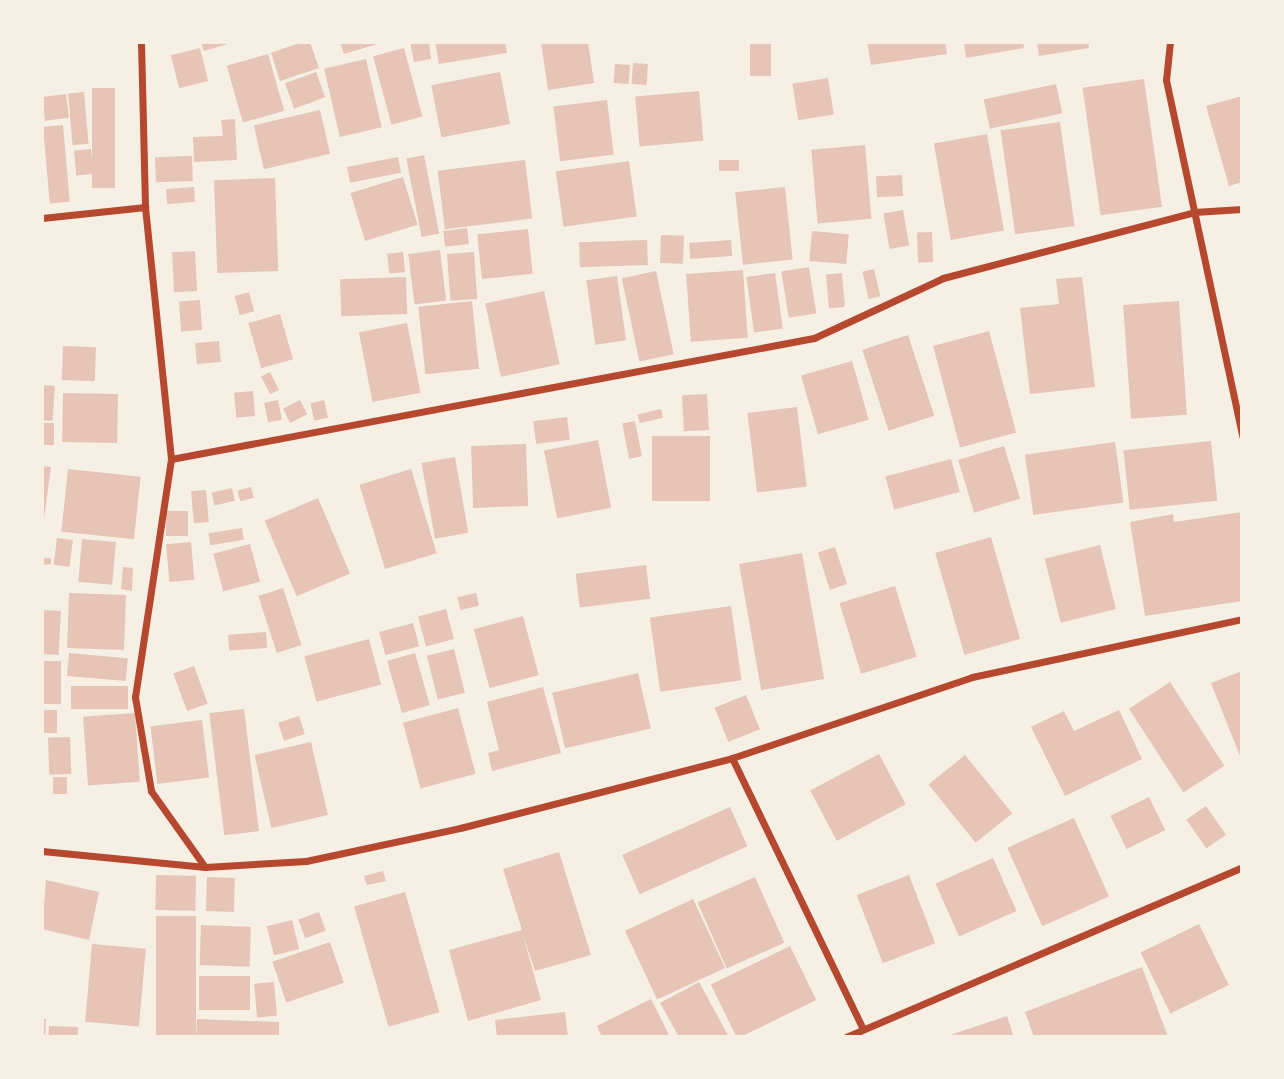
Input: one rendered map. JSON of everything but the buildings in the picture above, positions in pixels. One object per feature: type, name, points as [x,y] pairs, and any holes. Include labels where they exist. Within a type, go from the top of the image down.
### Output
[{"type":"street","points":[[141,42],[145,207],[171,458],[135,697],[151,791],[205,867]]},
{"type":"street","points":[[1170,42],[1166,80],[1242,436]]},
{"type":"street","points":[[42,218],[145,207]]},
{"type":"street","points":[[171,458],[814,338],[943,278],[1194,212],[1242,209]]},
{"type":"street","points":[[42,851],[205,867],[306,861],[460,828],[732,758],[972,677],[1242,619]]},
{"type":"street","points":[[732,758],[863,1030]]},
{"type":"street","points":[[846,1037],[1242,867]]}]
